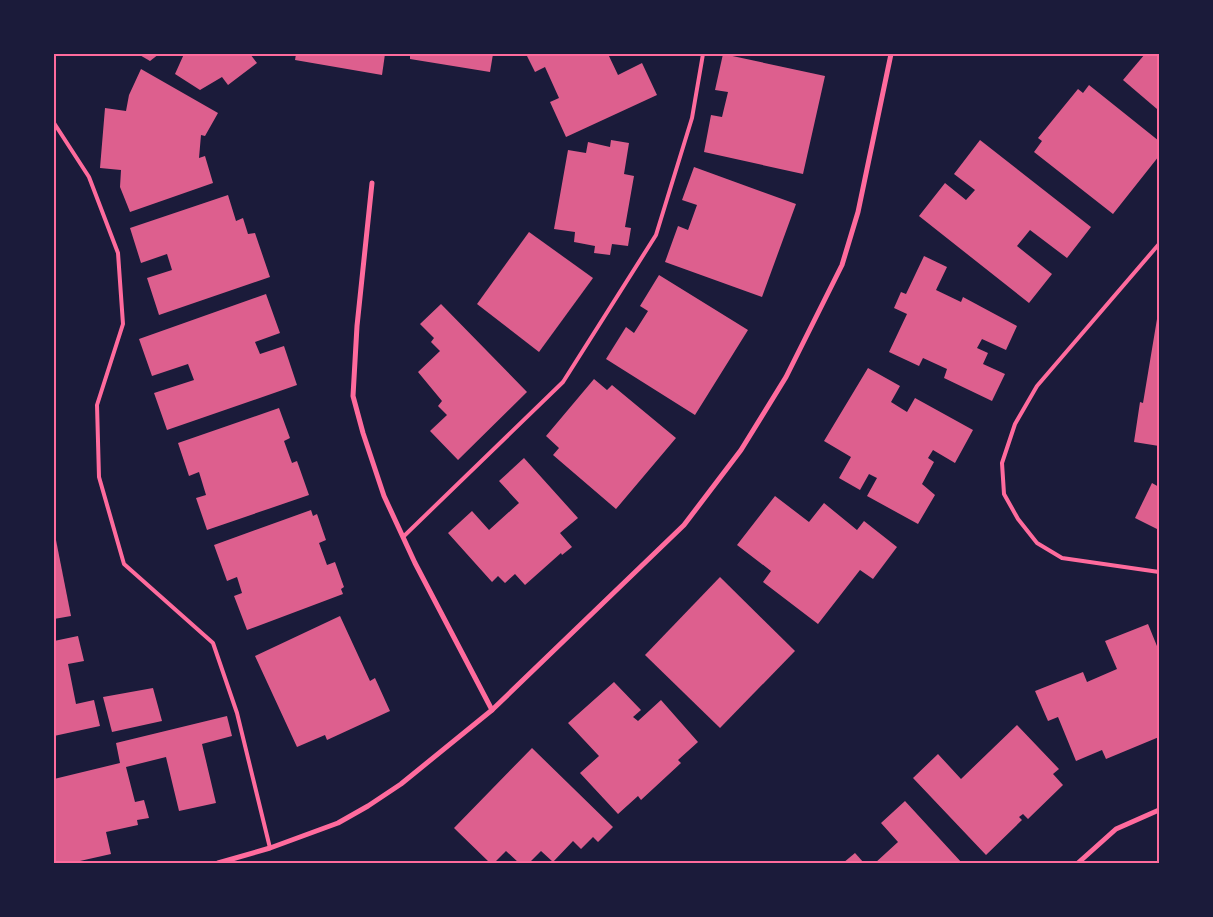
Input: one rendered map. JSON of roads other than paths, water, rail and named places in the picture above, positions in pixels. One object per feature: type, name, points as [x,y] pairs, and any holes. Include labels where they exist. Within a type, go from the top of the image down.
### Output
[{"type":"street","points":[[218,863],[270,848],[338,823],[401,784],[492,710],[684,525],[741,450],[786,377],[842,265],[858,212],[891,54]]},
{"type":"street","points":[[372,183],[357,326],[353,396],[362,433],[379,481],[403,537],[492,710]]},
{"type":"street","points":[[1078,863],[1116,829],[1159,810]]},
{"type":"lane","points":[[403,537],[563,382],[656,235],[692,118],[703,54]]},
{"type":"lane","points":[[54,123],[89,177],[118,253],[123,324],[97,405],[99,477],[124,564],[213,643],[237,713],[270,848]]},
{"type":"lane","points":[[1159,244],[1037,386],[1015,424],[1002,463],[1004,494],[1018,519],[1037,543],[1062,558],[1159,572]]}]
